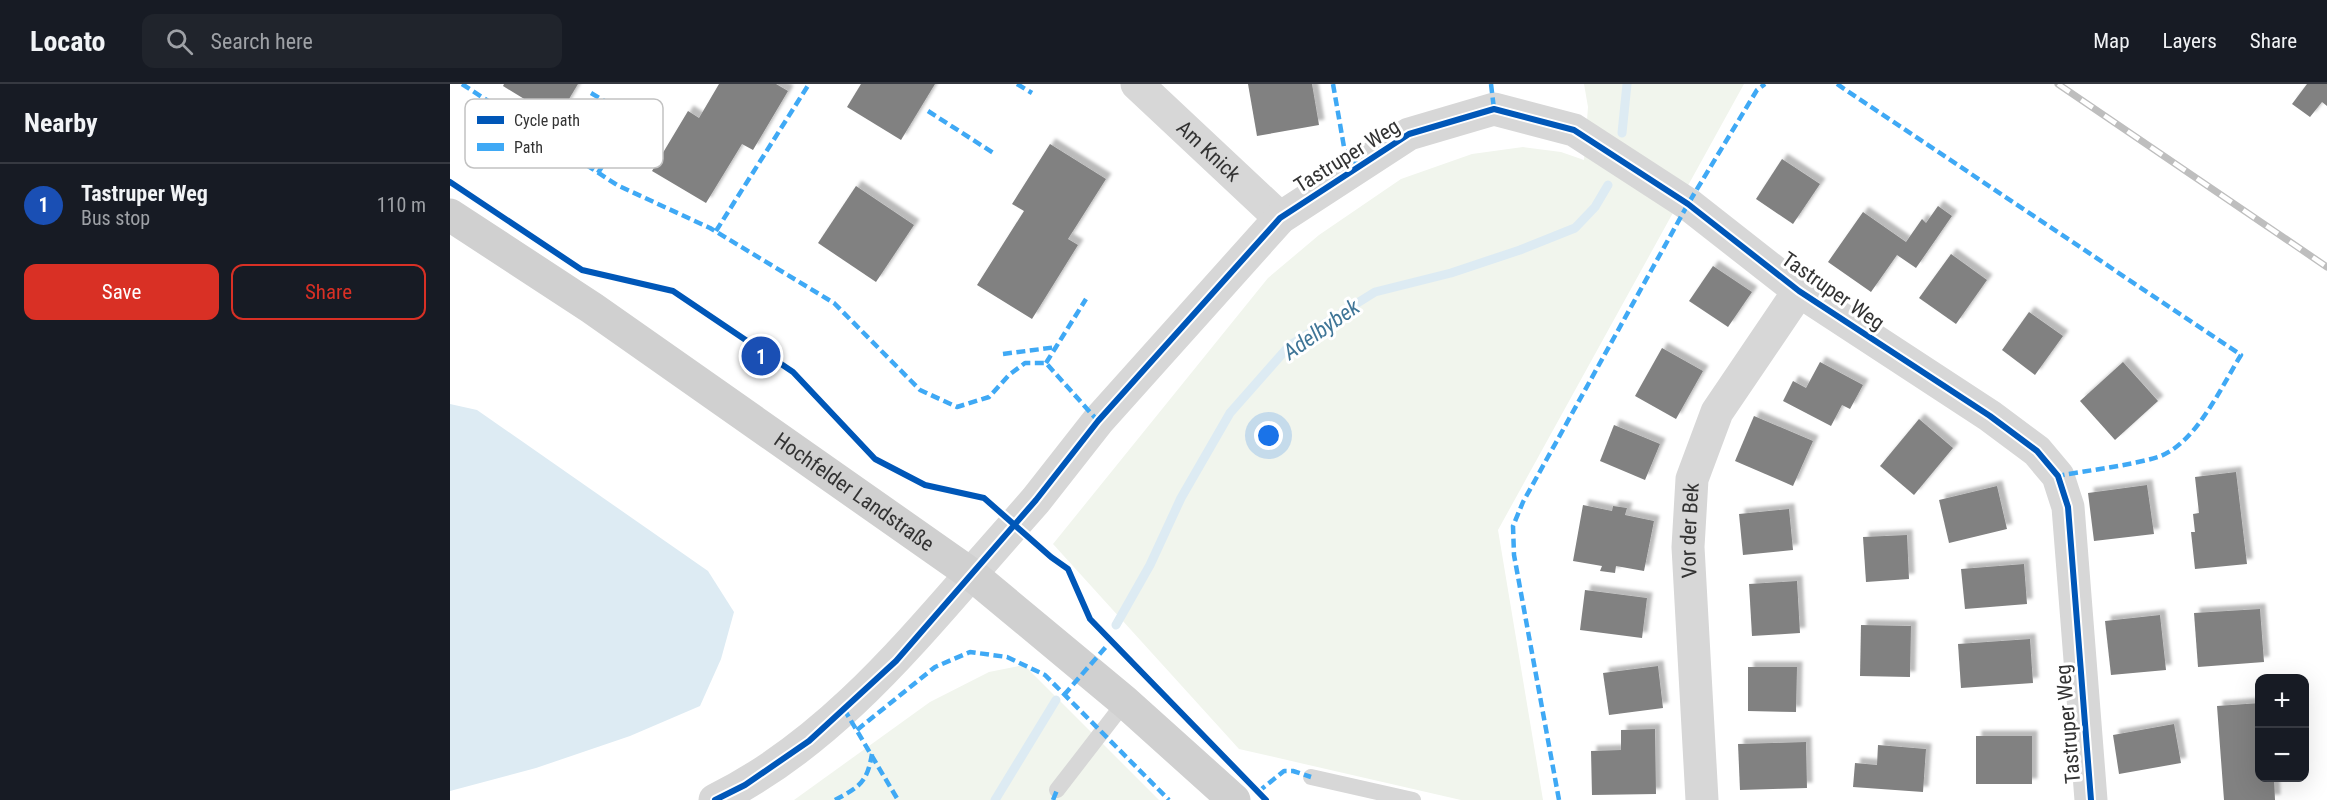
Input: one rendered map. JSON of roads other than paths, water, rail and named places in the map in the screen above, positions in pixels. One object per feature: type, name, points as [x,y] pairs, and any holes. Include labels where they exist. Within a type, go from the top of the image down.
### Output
[{"type":"main road","name":"Hochfelder Landstraße","points":[[450,215],[592,308],[971,574],[1125,702],[1234,800]]},
{"type":"street","name":"Am Knick","points":[[1137,84],[1280,218]]},
{"type":"street","name":"Tastruper Weg","points":[[715,800],[745,785],[809,741],[896,661],[1036,500],[1098,421],[1280,218],[1409,134],[1494,109],[1574,130],[1688,204],[1799,291],[1990,416],[2037,451],[2058,476],[2068,507],[2091,800]]},
{"type":"street","name":"Vor der Bek","points":[[1702,800],[1688,547],[1692,480],[1717,412],[1799,291]]},
{"type":"lane","points":[[1057,790],[1125,702]]},
{"type":"lane","points":[[1311,777],[1413,800]]},
{"type":"waterway","name":"Adelbybek","points":[[1622,133],[1627,84]]},
{"type":"waterway","name":"Adelbybek","points":[[1116,625],[1150,565],[1181,498],[1230,413],[1290,345],[1375,292],[1451,273],[1520,250],[1575,228],[1595,207],[1608,185]]},
{"type":"waterway","name":"Adelbybek","points":[[995,800],[1056,700]]},
{"type":"railway","points":[[2058,84],[2327,267]]},
{"type":"place","name":"Tastruper Weg","points":[[761,356]]}]
